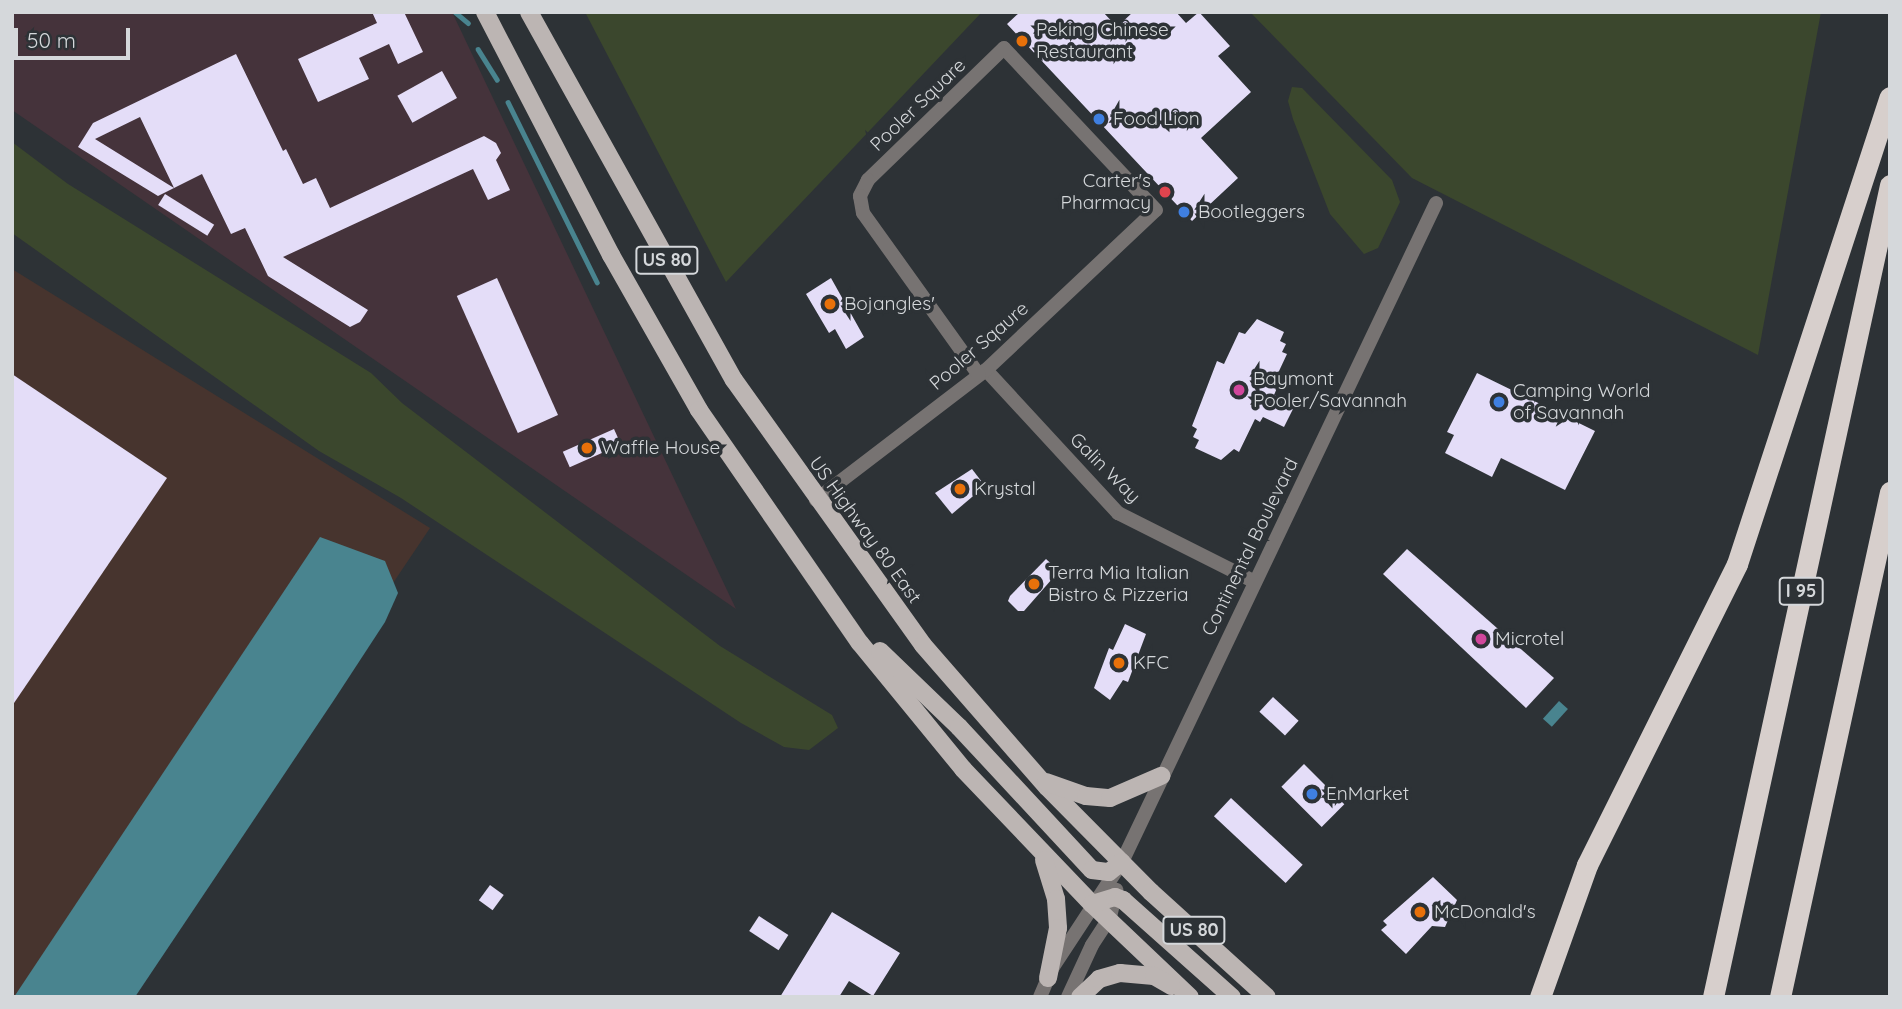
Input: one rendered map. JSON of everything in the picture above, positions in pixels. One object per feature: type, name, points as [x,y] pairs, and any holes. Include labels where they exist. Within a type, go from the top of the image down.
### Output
[{"type":"highway","points":[[1540,997],[1587,865],[1737,564],[1890,97]]},
{"type":"highway","name":"I 95","points":[[1713,997],[1890,186]]},
{"type":"highway","points":[[1780,997],[1890,492]]},
{"type":"main road","name":"US 80","points":[[485,12],[611,255],[699,410],[839,612],[963,769],[1092,904],[1110,917],[1189,997]]},
{"type":"main road","name":"US Highway 80 East","points":[[529,12],[734,380],[816,500],[923,646],[1041,780],[1122,862],[1267,997]]},
{"type":"main road","points":[[839,612],[959,727],[1092,870],[1109,872],[1122,862]]},
{"type":"main road","points":[[1041,780],[1086,796],[1110,798],[1161,776]]},
{"type":"main road","points":[[1041,850],[1053,882],[1057,914],[1048,978]]},
{"type":"main road","points":[[1092,904],[1115,897],[1232,997]]},
{"type":"main road","points":[[1080,997],[1099,979],[1120,973],[1154,976],[1189,997]]},
{"type":"street","name":"Pooler Square","points":[[983,373],[863,213],[860,196],[869,180],[1004,48],[1157,210]]},
{"type":"street","name":"Continental Boulevard","points":[[1040,997],[1048,978],[1092,904],[1122,862],[1437,203]]},
{"type":"street","name":"Pooler Sqaure","points":[[816,500],[983,373],[1157,210]]},
{"type":"street","name":"Galin Way","points":[[983,373],[1118,513],[1255,582]]},
{"type":"street","points":[[1068,997],[1092,945],[1110,917],[1122,862]]},
{"type":"shaded area","points":[[12,12],[452,12],[736,609],[12,110]]},
{"type":"shaded area","points":[[12,269],[430,528],[115,997],[12,997]]},
{"type":"green space","points":[[585,12],[982,12],[726,282]]},
{"type":"green space","points":[[1250,12],[1821,12],[1758,355],[1412,178]]},
{"type":"green space","points":[[1292,87],[1302,88],[1392,180],[1400,202],[1378,248],[1364,254],[1330,214],[1293,119],[1288,101]]},
{"type":"green space","points":[[12,142],[68,184],[371,373],[402,403],[720,646],[832,715],[838,728],[809,750],[784,747],[741,723],[401,498],[319,451],[12,233]]},
{"type":"water","points":[[320,537],[385,561],[398,593],[385,622],[334,700],[135,997],[14,997]]},
{"type":"water","points":[[1559,701],[1568,709],[1552,727],[1543,719]]},
{"type":"building","points":[[372,12],[404,12],[423,52],[398,64],[389,44],[359,58],[369,79],[318,102],[298,59],[377,23]]},
{"type":"building","points":[[1020,12],[1103,12],[1117,27],[1133,12],[1176,12],[1186,23],[1199,12],[1230,46],[1218,56],[1251,92],[1201,138],[1238,178],[1192,221],[1007,24]]},
{"type":"building","points":[[236,54],[283,151],[286,149],[303,184],[316,178],[330,208],[484,136],[496,143],[501,153],[496,160],[510,190],[488,200],[473,169],[283,257],[368,310],[360,322],[350,327],[268,276],[245,228],[231,234],[202,174],[158,196],[78,147],[93,123]],"holes":[[[140,117],[174,188],[95,139]]]},
{"type":"building","points":[[442,71],[457,98],[412,123],[397,96]]},
{"type":"building","points":[[165,194],[214,225],[207,236],[158,205]]},
{"type":"building","points":[[497,278],[558,415],[518,433],[457,296]]},
{"type":"building","name":"Bojangles'","points":[[831,278],[864,337],[846,349],[835,329],[829,333],[806,294]]},
{"type":"building","name":"Baymont Pooler/Savannah","points":[[1257,319],[1284,332],[1280,341],[1286,344],[1282,352],[1287,354],[1272,386],[1277,388],[1274,395],[1295,405],[1284,427],[1263,417],[1260,422],[1255,419],[1239,452],[1234,449],[1221,460],[1195,448],[1199,440],[1193,437],[1197,429],[1192,426],[1217,361],[1224,364],[1239,332],[1245,334]]},
{"type":"building","name":"Camping World of Savannah","points":[[1477,373],[1595,431],[1565,490],[1501,458],[1492,477],[1445,453],[1454,435],[1447,432]]},
{"type":"building","points":[[12,374],[167,478],[12,706]]},
{"type":"building","points":[[614,429],[621,445],[570,467],[563,452]]},
{"type":"building","name":"Krystal","points":[[972,469],[985,486],[952,514],[935,493]]},
{"type":"building","name":"Microtel","points":[[1407,549],[1554,678],[1526,708],[1383,574]]},
{"type":"building","name":"Terra Mia Italian Bistro & Pizzeria","points":[[1046,559],[1059,571],[1024,611],[1018,611],[1008,601],[1010,596]]},
{"type":"building","name":"KFC","points":[[1125,624],[1146,634],[1128,682],[1123,680],[1110,700],[1094,688],[1109,648],[1113,650]]},
{"type":"building","points":[[1273,697],[1299,721],[1285,735],[1259,712]]},
{"type":"building","name":"EnMarket","points":[[1304,764],[1344,804],[1322,827],[1281,787]]},
{"type":"building","points":[[1231,798],[1303,865],[1286,883],[1214,816]]},
{"type":"building","name":"McDonald's","points":[[1433,877],[1457,900],[1445,927],[1432,926],[1406,954],[1381,930],[1387,925],[1383,921]]},
{"type":"building","points":[[490,885],[504,895],[493,910],[479,900]]},
{"type":"building","points":[[832,912],[900,953],[873,996],[849,981],[839,997],[780,997]]},
{"type":"building","points":[[759,916],[788,935],[779,950],[749,931]]},
{"type":"waterway","points":[[455,12],[468,23]]},
{"type":"waterway","points":[[478,49],[497,80]]},
{"type":"waterway","points":[[508,102],[597,282]]},
{"type":"place","name":"Peking Chinese Restaurant","points":[[1022,41]]},
{"type":"place","name":"Food Lion","points":[[1099,119]]},
{"type":"place","name":"Carter's Pharmacy","points":[[1165,192]]},
{"type":"place","name":"Bootleggers","points":[[1184,212]]},
{"type":"place","name":"Bojangles'","points":[[830,304]]},
{"type":"place","name":"Baymont Pooler/Savannah","points":[[1239,390]]},
{"type":"place","name":"Camping World of Savannah","points":[[1499,402]]},
{"type":"place","name":"Waffle House","points":[[587,448]]},
{"type":"place","name":"Krystal","points":[[960,489]]},
{"type":"place","name":"Terra Mia Italian Bistro & Pizzeria","points":[[1034,584]]},
{"type":"place","name":"Microtel","points":[[1481,639]]},
{"type":"place","name":"KFC","points":[[1119,663]]},
{"type":"place","name":"EnMarket","points":[[1312,794]]},
{"type":"place","name":"McDonald's","points":[[1420,912]]}]
